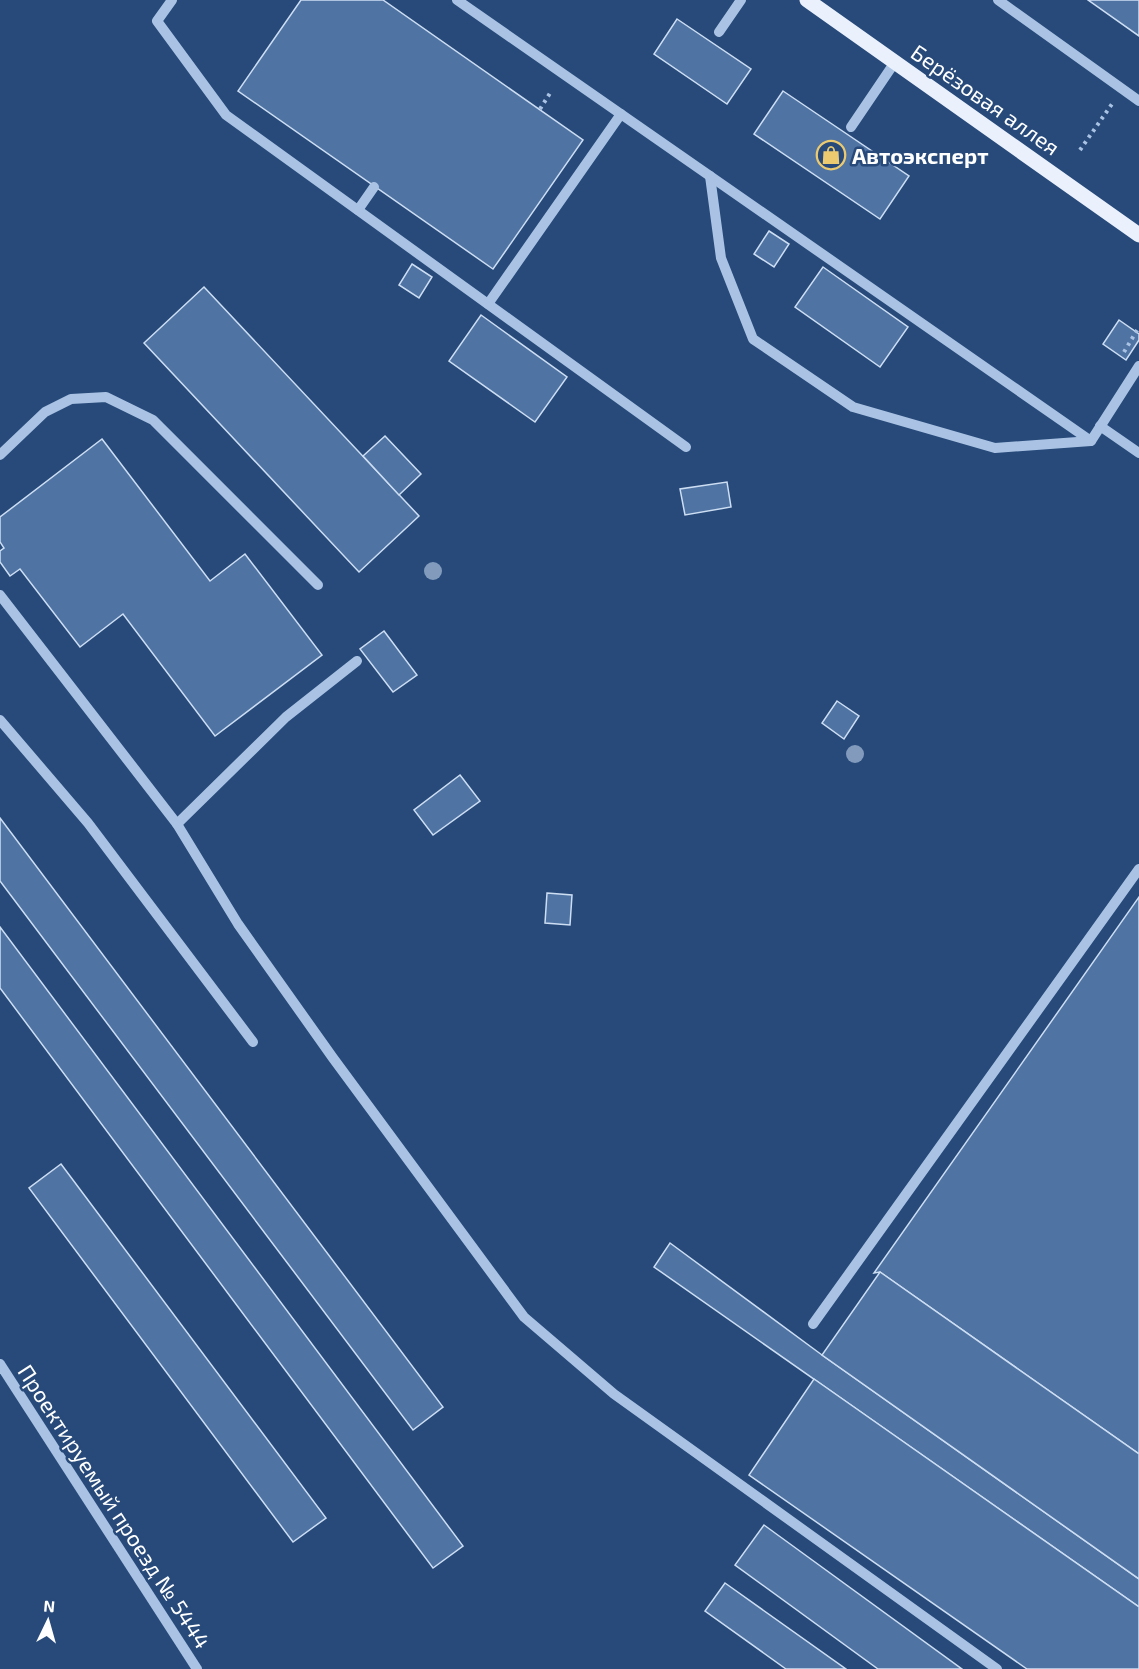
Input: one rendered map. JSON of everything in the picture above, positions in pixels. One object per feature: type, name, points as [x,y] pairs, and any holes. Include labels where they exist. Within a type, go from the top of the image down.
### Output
[{"type":"main road","name":"Берёзовая аллея","points":[[807,0],[1139,235]]},
{"type":"street","points":[[172,0],[156,21],[226,115],[686,447]]},
{"type":"street","points":[[457,0],[1091,441]]},
{"type":"street","points":[[719,32],[741,0]]},
{"type":"street","points":[[998,0],[1139,101]]},
{"type":"street","points":[[851,127],[895,62]]},
{"type":"street","points":[[488,304],[621,114]]},
{"type":"street","points":[[710,176],[721,258],[753,339],[853,407],[995,448],[1091,441]]},
{"type":"street","points":[[358,210],[374,187]]},
{"type":"street","points":[[1091,441],[1139,366]]},
{"type":"street","points":[[0,455],[45,412],[71,399],[106,398],[153,420],[318,585]]},
{"type":"street","points":[[1100,426],[1139,453]]},
{"type":"street","points":[[0,595],[177,824],[238,924],[333,1058],[524,1317],[614,1394],[997,1669]]},
{"type":"street","points":[[177,824],[286,717],[357,661]]},
{"type":"street","points":[[0,720],[88,823],[253,1042]]},
{"type":"street","points":[[813,1324],[1139,869]]},
{"type":"street","name":"Проектируемый проезд № 5444","points":[[0,1364],[197,1669]]},
{"type":"path","points":[[1080,150],[1122,89]]},
{"type":"building","points":[[301,0],[383,0],[583,140],[493,269],[238,91]]},
{"type":"building","points":[[1088,0],[1139,0],[1139,36]]},
{"type":"building","points":[[677,19],[751,69],[727,104],[654,54]]},
{"type":"building","name":"Автоэксперт","points":[[783,91],[909,176],[880,219],[754,134]]},
{"type":"building","points":[[769,231],[789,244],[774,267],[754,254]]},
{"type":"building","points":[[412,264],[432,277],[419,298],[399,285]]},
{"type":"building","points":[[823,267],[908,327],[880,367],[795,307]]},
{"type":"building","points":[[204,287],[419,516],[359,572],[144,343]]},
{"type":"building","points":[[481,315],[567,377],[535,422],[449,361]]},
{"type":"building","points":[[1119,320],[1139,334],[1139,340],[1126,360],[1103,344]]},
{"type":"building","points":[[385,436],[421,474],[399,495],[363,456]]},
{"type":"building","points":[[102,439],[210,581],[245,554],[322,655],[215,736],[123,614],[80,647],[20,569],[10,576],[0,562],[0,551],[4,548],[0,542],[0,517]]},
{"type":"building","points":[[727,482],[731,507],[685,515],[680,489]]},
{"type":"building","points":[[384,631],[417,675],[393,692],[360,649]]},
{"type":"building","points":[[837,701],[859,716],[844,739],[822,723]]},
{"type":"building","points":[[460,775],[480,801],[433,835],[414,810]]},
{"type":"building","points":[[0,818],[443,1407],[413,1430],[0,881]]},
{"type":"building","points":[[547,893],[572,895],[570,925],[545,923]]},
{"type":"building","points":[[1139,897],[1139,1454],[880,1272],[874,1273]]},
{"type":"building","points":[[0,927],[463,1546],[433,1568],[0,988]]},
{"type":"building","points":[[61,1164],[326,1518],[293,1542],[29,1188]]},
{"type":"building","points":[[670,1243],[822,1355],[1139,1579],[1139,1607],[654,1267]]},
{"type":"building","points":[[880,1272],[1139,1454],[1139,1579],[822,1355]]},
{"type":"building","points":[[814,1379],[1139,1607],[1139,1669],[1027,1669],[749,1475]]},
{"type":"building","points":[[764,1525],[962,1669],[878,1669],[735,1565]]},
{"type":"building","points":[[725,1583],[846,1669],[786,1669],[705,1611]]},
{"type":"place","name":"Автоэксперт","points":[[831,155]]}]
